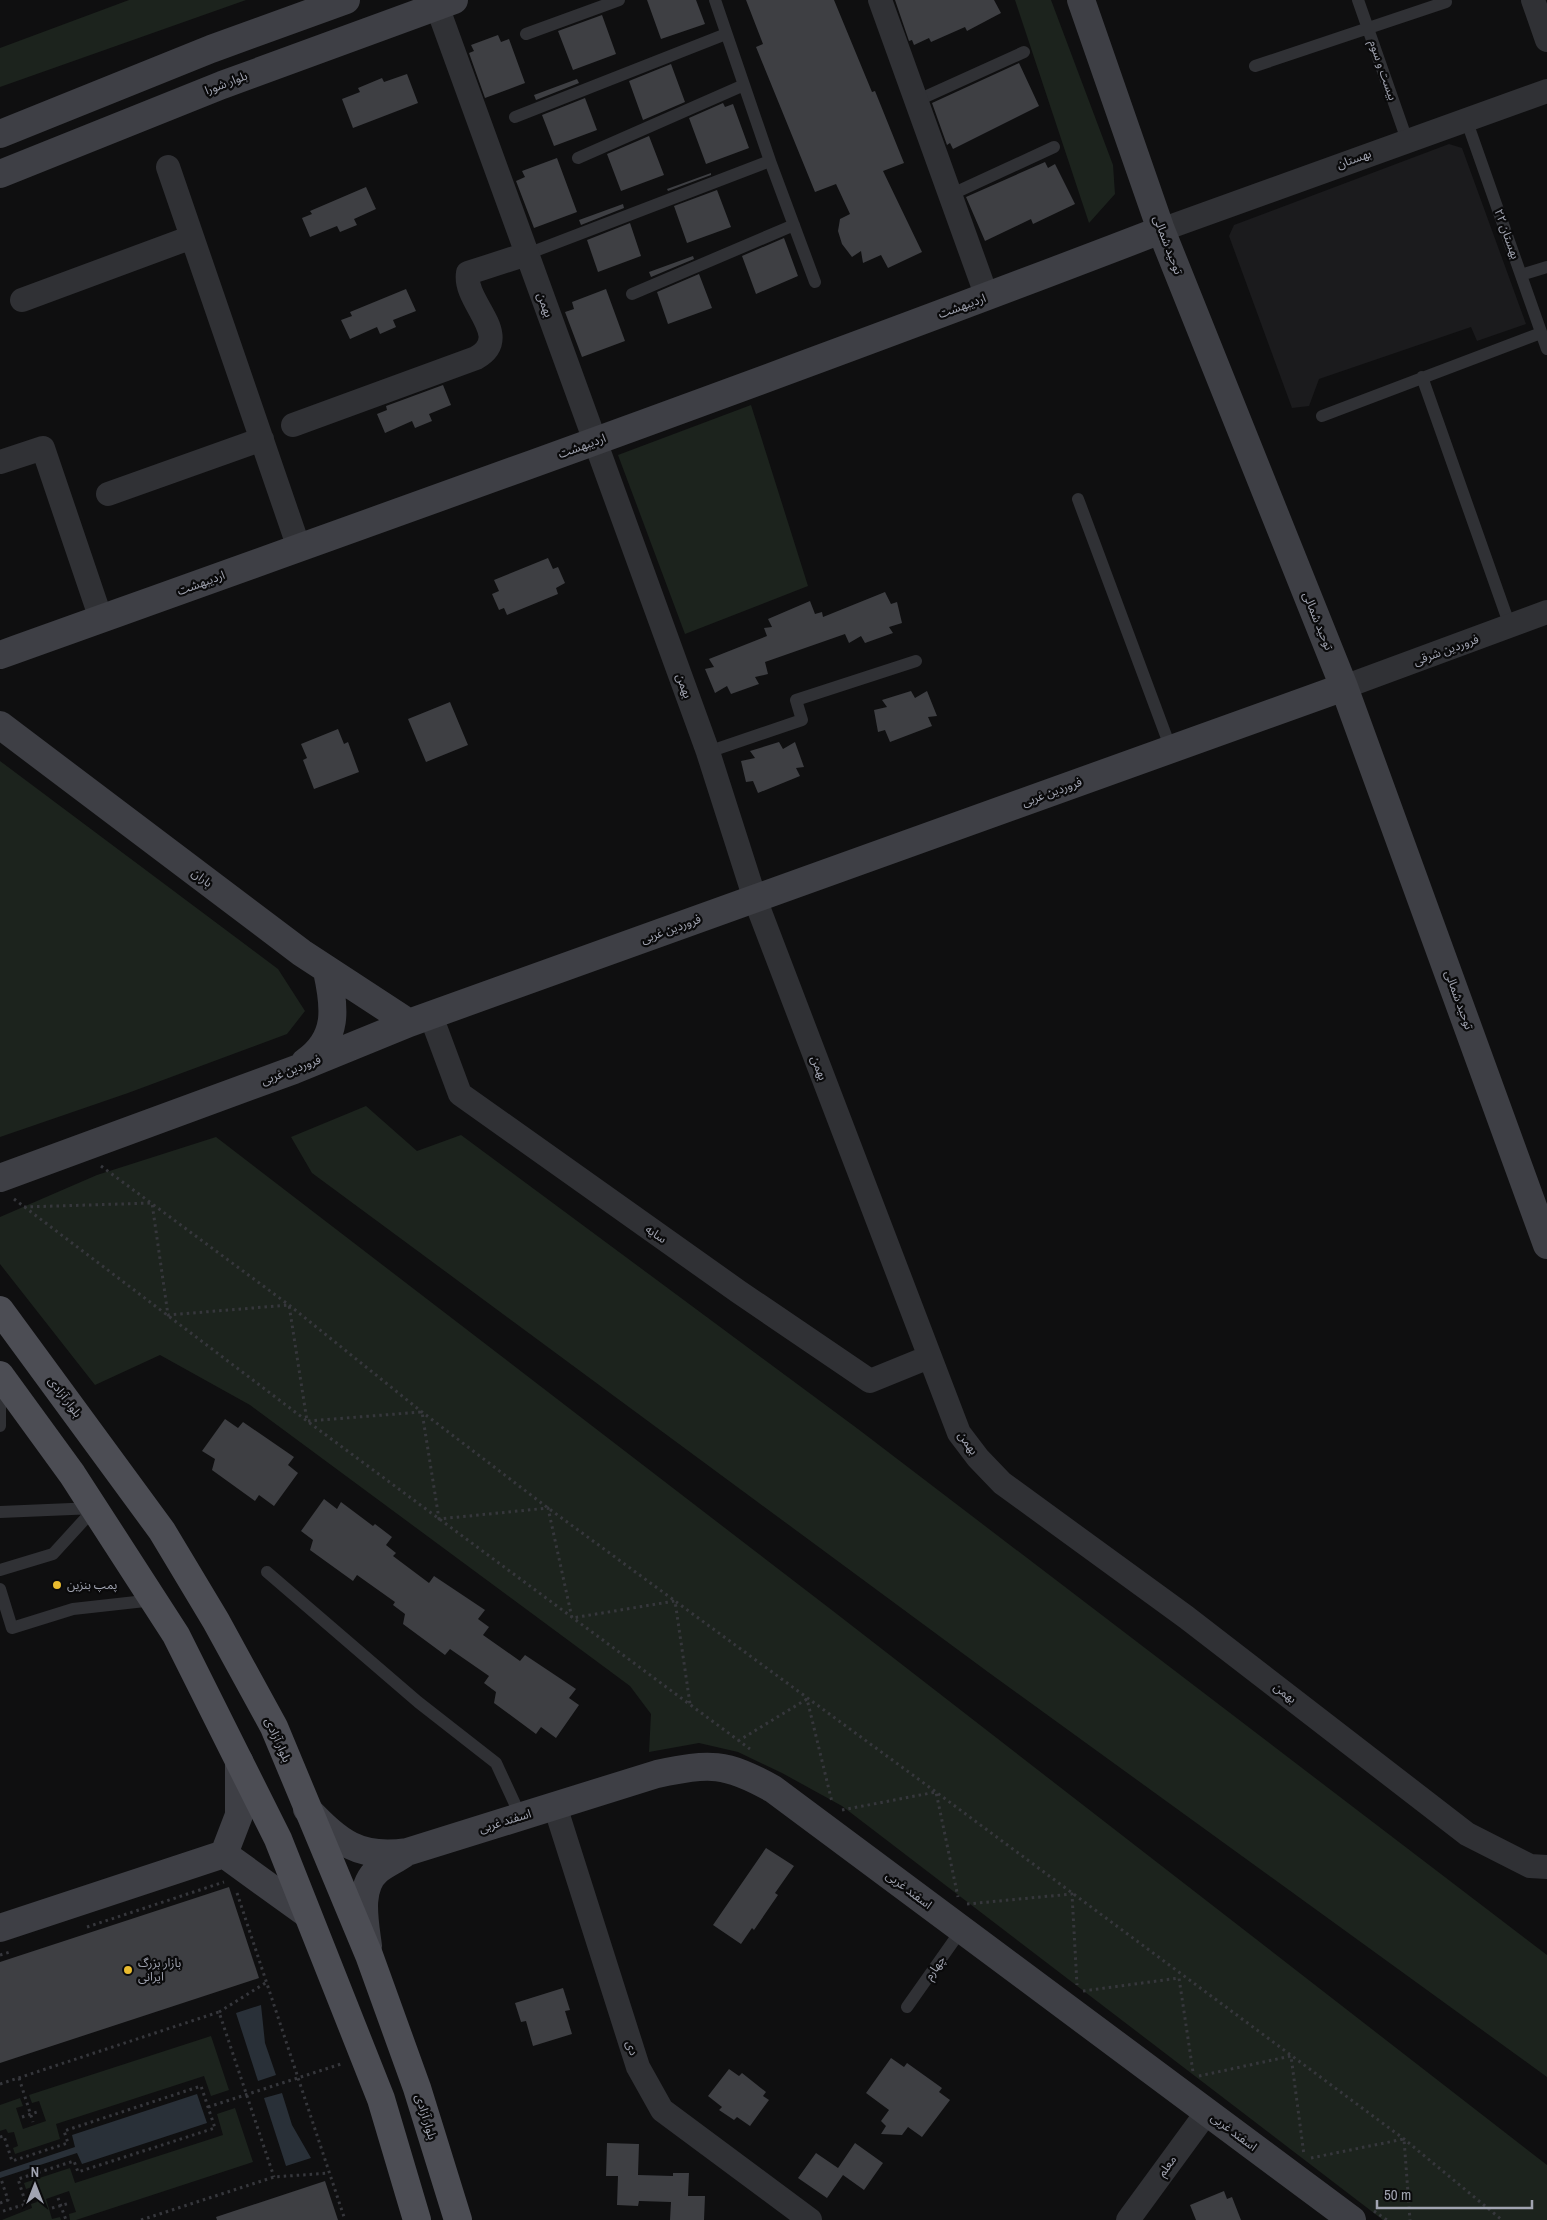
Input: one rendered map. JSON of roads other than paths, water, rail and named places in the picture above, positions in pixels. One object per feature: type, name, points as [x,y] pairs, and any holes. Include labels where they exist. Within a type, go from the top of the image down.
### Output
[{"type":"main road","name":"بلوار آزادی","points":[[0,1310],[162,1531],[216,1621],[274,1727],[369,1954],[417,2088],[458,2220]]},
{"type":"main road","points":[[0,1375],[94,1508],[176,1635],[278,1839],[381,2099],[414,2217]]},
{"type":"street","points":[[0,134],[211,50],[346,0]]},
{"type":"street","name":"توحید شمالی","points":[[1081,0],[1161,230],[1344,687],[1547,1245]]},
{"type":"street","points":[[1533,0],[1547,40]]},
{"type":"street","points":[[882,1],[987,297]]},
{"type":"street","name":"بلوار شورا","points":[[0,174],[222,85],[446,3]]},
{"type":"street","name":"بهمن","points":[[446,3],[527,254],[708,752],[754,899],[959,1433],[978,1458],[1002,1482],[1186,1617],[1467,1834],[1530,1866],[1547,1867]]},
{"type":"street","name":"بهستان","points":[[1161,230],[1547,91]]},
{"type":"street","points":[[168,168],[299,548]]},
{"type":"street","name":"اردیبهشت","points":[[0,654],[595,442],[987,297],[1161,230]]},
{"type":"street","points":[[22,300],[192,237]]},
{"type":"street","points":[[293,425],[476,358],[487,352],[491,334],[470,290],[467,279],[468,273],[527,254]]},
{"type":"street","points":[[108,494],[262,439]]},
{"type":"street","points":[[0,462],[43,448],[101,619]]},
{"type":"street","name":"فروردین شرقی","points":[[1344,687],[1547,612]]},
{"type":"street","name":"فروردین غربی","points":[[6,1188],[76,1148],[294,1070],[420,1020],[1344,687]]},
{"type":"street","name":"باران","points":[[0,725],[327,971],[420,1020]]},
{"type":"street","points":[[294,1070],[324,1047],[329,1033],[332,1021],[333,996],[327,971]]},
{"type":"street","name":"سایه","points":[[420,1020],[460,1094],[739,1292],[870,1381],[929,1357]]},
{"type":"street","points":[[229,1867],[239,1814],[239,1761]]},
{"type":"street","name":"اسفند غربی","points":[[407,1852],[657,1774],[688,1768],[728,1768],[752,1777],[773,1789],[1352,2220]]},
{"type":"street","name":"دی","points":[[555,1806],[638,2067],[662,2110],[810,2220]]},
{"type":"street","points":[[307,1809],[331,1834],[358,1850],[373,1854],[407,1852]]},
{"type":"street","points":[[369,1954],[364,1914],[365,1896],[376,1871],[407,1852]]},
{"type":"street","points":[[0,1928],[229,1867],[307,1914]]},
{"type":"street","name":"معلم","points":[[1128,2220],[1207,2112]]},
{"type":"lane","points":[[526,34],[619,0]]},
{"type":"lane","points":[[715,0],[770,161],[815,282]]},
{"type":"lane","name":"بیست و سوم","points":[[1358,0],[1407,140]]},
{"type":"lane","points":[[1255,66],[1446,2]]},
{"type":"lane","points":[[515,117],[726,34]]},
{"type":"lane","points":[[916,101],[1024,52]]},
{"type":"lane","points":[[578,158],[744,85]]},
{"type":"lane","name":"بهستان ۲۲","points":[[1466,119],[1547,349]]},
{"type":"lane","points":[[950,195],[1054,146]]},
{"type":"lane","points":[[527,254],[770,161]]},
{"type":"lane","points":[[632,294],[794,225]]},
{"type":"lane","points":[[1521,275],[1547,266]]},
{"type":"lane","points":[[1322,416],[1541,333]]},
{"type":"lane","points":[[1422,377],[1510,626]]},
{"type":"lane","points":[[1078,499],[1171,749]]},
{"type":"lane","points":[[708,752],[802,720],[796,700],[916,661]]},
{"type":"lane","points":[[0,1404],[0,1426]]},
{"type":"lane","points":[[0,1512],[94,1508]]},
{"type":"lane","points":[[0,1570],[53,1554],[94,1508]]},
{"type":"lane","points":[[266,1572],[418,1702],[496,1763],[520,1817]]},
{"type":"lane","points":[[0,1590],[12,1628],[73,1610],[154,1600]]},
{"type":"lane","name":"چهارم","points":[[907,2006],[962,1930]]},
{"type":"place","name":"پمپ بنزين","points":[[57,1585]]},
{"type":"place","name":"بازار بزرگ ایرانی","points":[[128,1970]]}]
